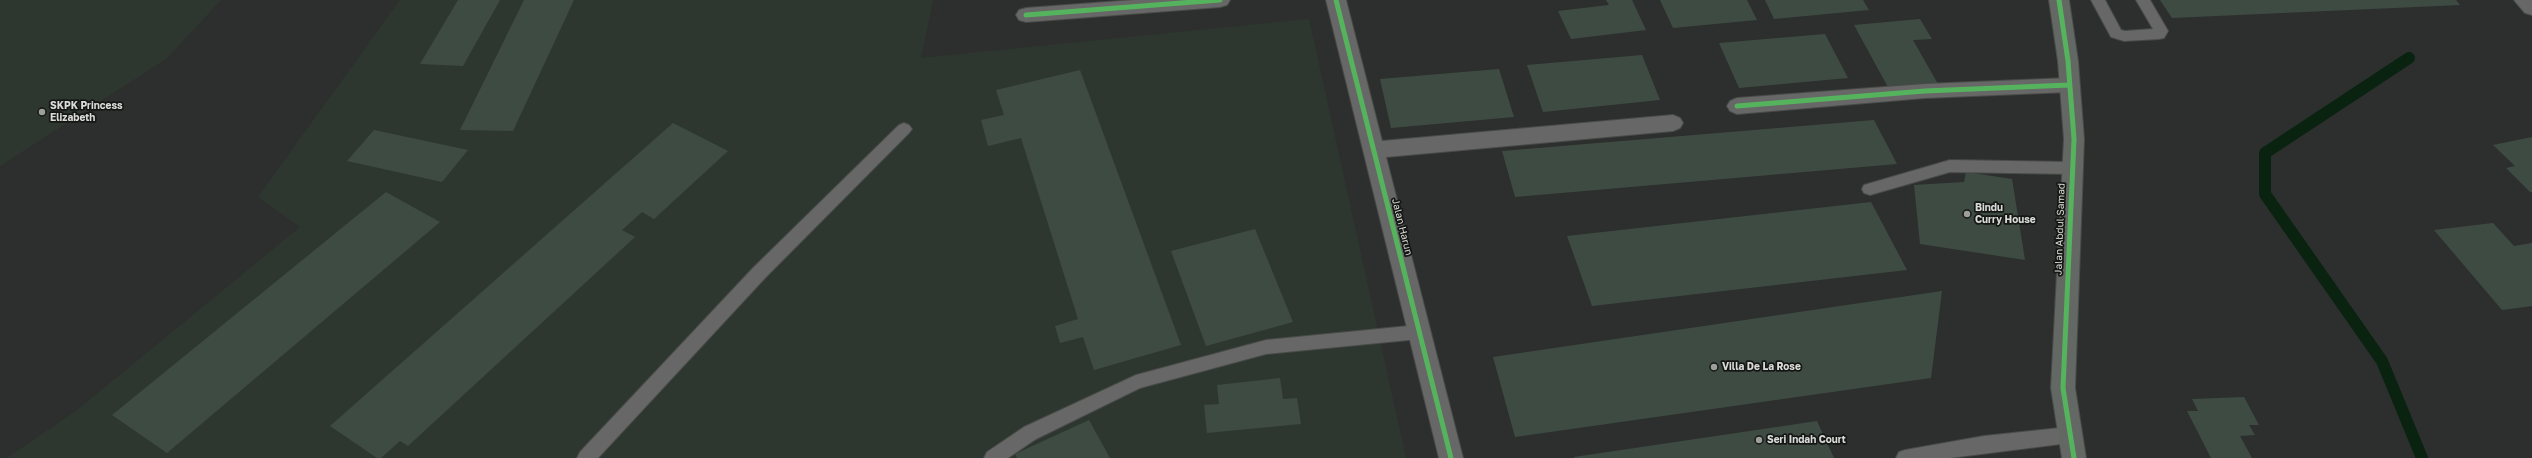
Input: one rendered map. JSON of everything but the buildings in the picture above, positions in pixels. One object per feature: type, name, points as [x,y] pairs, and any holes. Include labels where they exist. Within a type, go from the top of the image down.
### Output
[{"type":"street","points":[[1026,15],[1220,0]]},
{"type":"street","name":"Jalan Harun","points":[[1336,0],[1451,458]]},
{"type":"street","name":"Jalan Abdul Samad","points":[[2059,0],[2074,139],[2071,168],[2063,388],[2071,447]]},
{"type":"street","points":[[2524,0],[2532,8]]},
{"type":"street","points":[[1737,106],[1925,91],[2069,85]]},
{"type":"street","points":[[1374,150],[1673,123]]},
{"type":"lane","points":[[2098,0],[2116,33],[2124,36],[2159,34],[2161,31],[2143,0]]},
{"type":"lane","points":[[586,458],[759,273],[904,129]]},
{"type":"lane","points":[[1870,189],[1950,166],[2071,168]]},
{"type":"lane","points":[[993,458],[1030,433],[1136,382],[1266,348],[1419,332]]},
{"type":"lane","points":[[1905,458],[1984,444],[2071,447]]},
{"type":"shaded area","name":"SKPK Princess Elizabeth","points":[[0,0],[221,0],[166,59],[0,166]]},
{"type":"shaded area","points":[[400,0],[933,0],[921,58],[1309,19],[1406,458],[7,458],[76,411],[300,227],[258,197]]},
{"type":"waterway","points":[[2409,58],[2265,153],[2265,194],[2382,361],[2422,458]]},
{"type":"cycle path","points":[[1026,15],[1220,0]]},
{"type":"cycle path","points":[[1336,0],[1451,458]]},
{"type":"cycle path","points":[[2059,0],[2068,61],[2074,139],[2063,388],[2074,458]]},
{"type":"cycle path","points":[[1737,106],[1925,91],[2069,85]]},
{"type":"place","name":"SKPK Princess Elizabeth","points":[[42,112]]},
{"type":"place","name":"Bindu Curry House","points":[[1967,214]]},
{"type":"place","name":"Villa De La Rose","points":[[1714,367]]},
{"type":"place","name":"Seri Indah Court","points":[[1759,440]]}]
